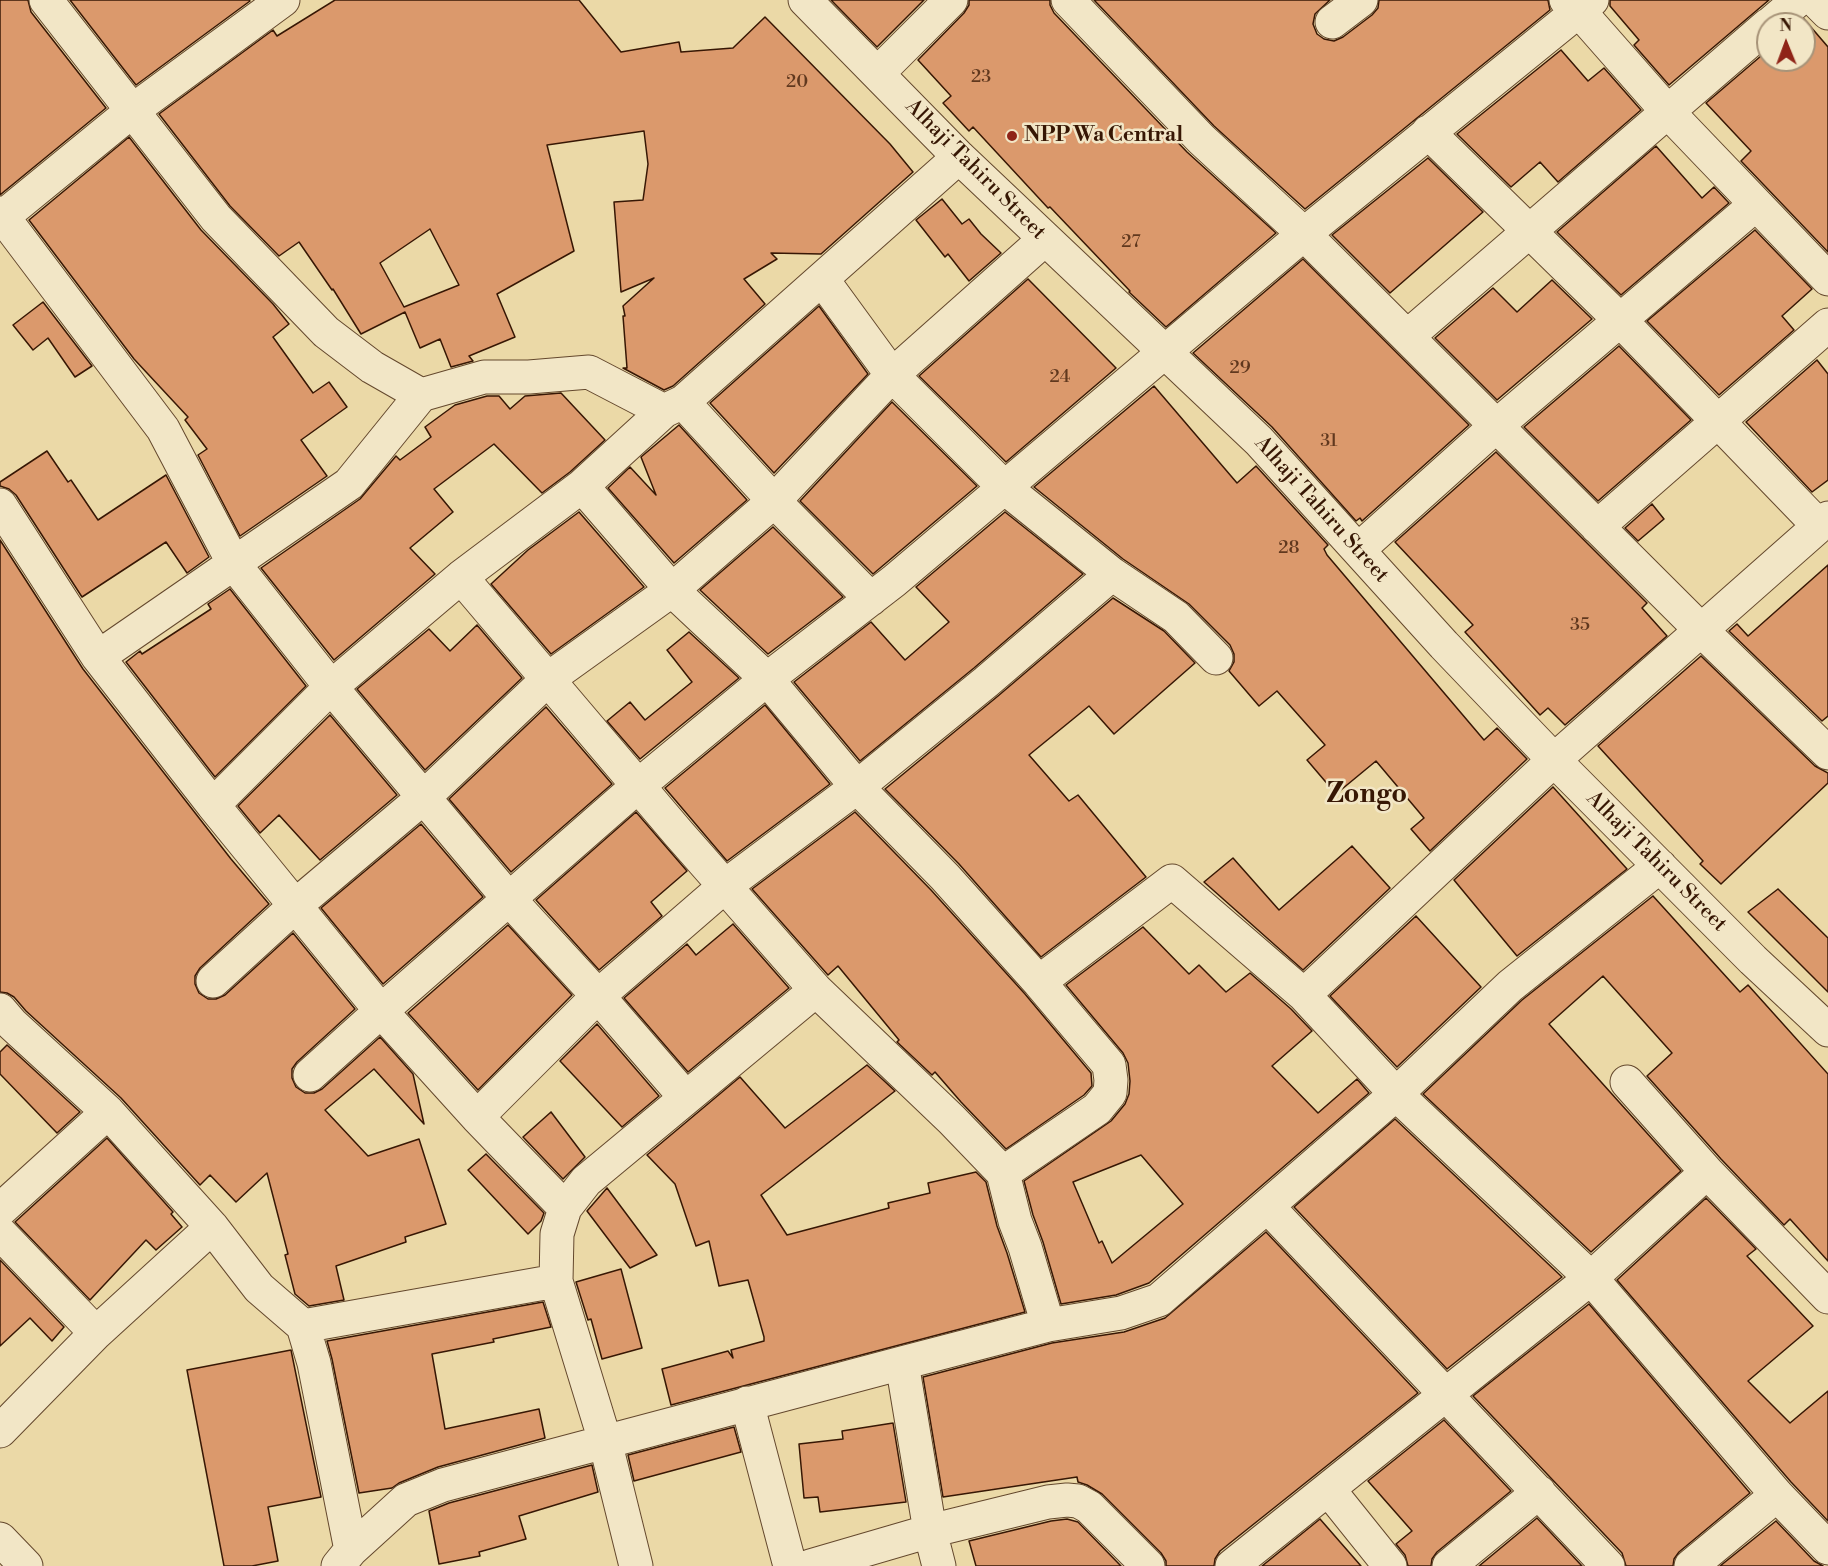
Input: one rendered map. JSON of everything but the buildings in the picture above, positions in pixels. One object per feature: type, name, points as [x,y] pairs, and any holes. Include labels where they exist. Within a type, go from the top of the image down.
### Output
[{"type":"street","points":[[46,0],[216,218],[326,332],[372,367],[421,395]]},
{"type":"street","name":"Alhaji Tahiru Street","points":[[805,0],[1045,239],[1259,441],[1554,760],[1754,960],[1828,1030]]},
{"type":"street","points":[[878,74],[951,0]]},
{"type":"street","points":[[1068,0],[1201,139],[1304,234],[1408,336],[1495,427],[1701,630],[1823,738]]},
{"type":"street","points":[[1332,22],[1361,0]]},
{"type":"street","points":[[1784,12],[1798,0]]},
{"type":"street","points":[[1815,0],[1828,13]]},
{"type":"street","points":[[310,1075],[639,785],[1005,488],[1579,4],[1666,111],[1828,279]]},
{"type":"street","points":[[266,5],[1,216],[163,429],[234,564],[331,687],[509,899],[598,996],[686,1098]]},
{"type":"street","points":[[1408,336],[1666,111],[1756,36]]},
{"type":"street","points":[[1304,995],[1554,760],[1823,522],[1717,423],[1620,320],[1428,132]]},
{"type":"street","points":[[213,805],[331,687],[461,577],[582,486],[822,279],[960,156]]},
{"type":"street","points":[[1358,550],[1495,427],[1755,205]]},
{"type":"street","points":[[213,981],[296,905],[424,797],[548,679],[672,590],[774,501],[892,375],[1045,239]]},
{"type":"street","points":[[822,279],[892,375],[1005,488],[1112,574],[1176,616],[1216,658]]},
{"type":"street","points":[[1597,526],[1828,325]]},
{"type":"street","points":[[98,657],[349,484],[421,395],[484,377],[529,377],[589,372],[674,406],[774,501],[871,599]]},
{"type":"street","points":[[582,486],[672,590],[767,679],[857,787],[945,877],[1039,982],[1109,1065],[1110,1093],[1096,1109],[1003,1173]]},
{"type":"street","points":[[0,505],[98,657],[213,805],[381,1011],[477,1117],[565,1208]]},
{"type":"street","points":[[477,1117],[598,996],[725,886],[857,787],[986,682],[1112,574]]},
{"type":"street","points":[[461,577],[816,990],[952,1120],[1003,1173],[1015,1221],[1048,1325]]},
{"type":"street","points":[[345,1558],[406,1500],[443,1485],[1048,1325],[1121,1312],[1159,1300],[1396,1094],[1510,986],[1659,866]]},
{"type":"street","points":[[1039,982],[1172,881],[1304,995],[1396,1094],[1591,1278],[1778,1495],[1828,1548]]},
{"type":"street","points":[[636,1566],[605,1441],[555,1281],[557,1234],[565,1208],[586,1181],[816,990]]},
{"type":"street","points":[[4,1023],[108,1112],[212,1227],[259,1288],[303,1326],[314,1363],[345,1558]]},
{"type":"street","points":[[1627,1082],[1707,1172],[1828,1297]]},
{"type":"street","points":[[0,1210],[108,1112]]},
{"type":"street","points":[[1232,1566],[1591,1278],[1707,1172]]},
{"type":"street","points":[[1268,1207],[1608,1566]]},
{"type":"street","points":[[0,1431],[96,1333],[212,1227]]},
{"type":"street","points":[[0,1233],[96,1333]]},
{"type":"street","points":[[303,1326],[555,1281]]},
{"type":"street","points":[[902,1363],[930,1531],[939,1566]]},
{"type":"street","points":[[747,1403],[790,1566]]},
{"type":"street","points":[[1329,1490],[1390,1566]]},
{"type":"street","points":[[1449,1566],[1539,1492]]},
{"type":"street","points":[[1691,1566],[1778,1495]]},
{"type":"street","points":[[810,1566],[930,1531],[1048,1502],[1078,1502],[1089,1507],[1148,1566]]},
{"type":"street","points":[[0,1539],[26,1566]]},
{"type":"place","name":"NPP Wa Central","points":[[1012,136]]},
{"type":"district","name":"Zongo","points":[[1367,796]]}]
